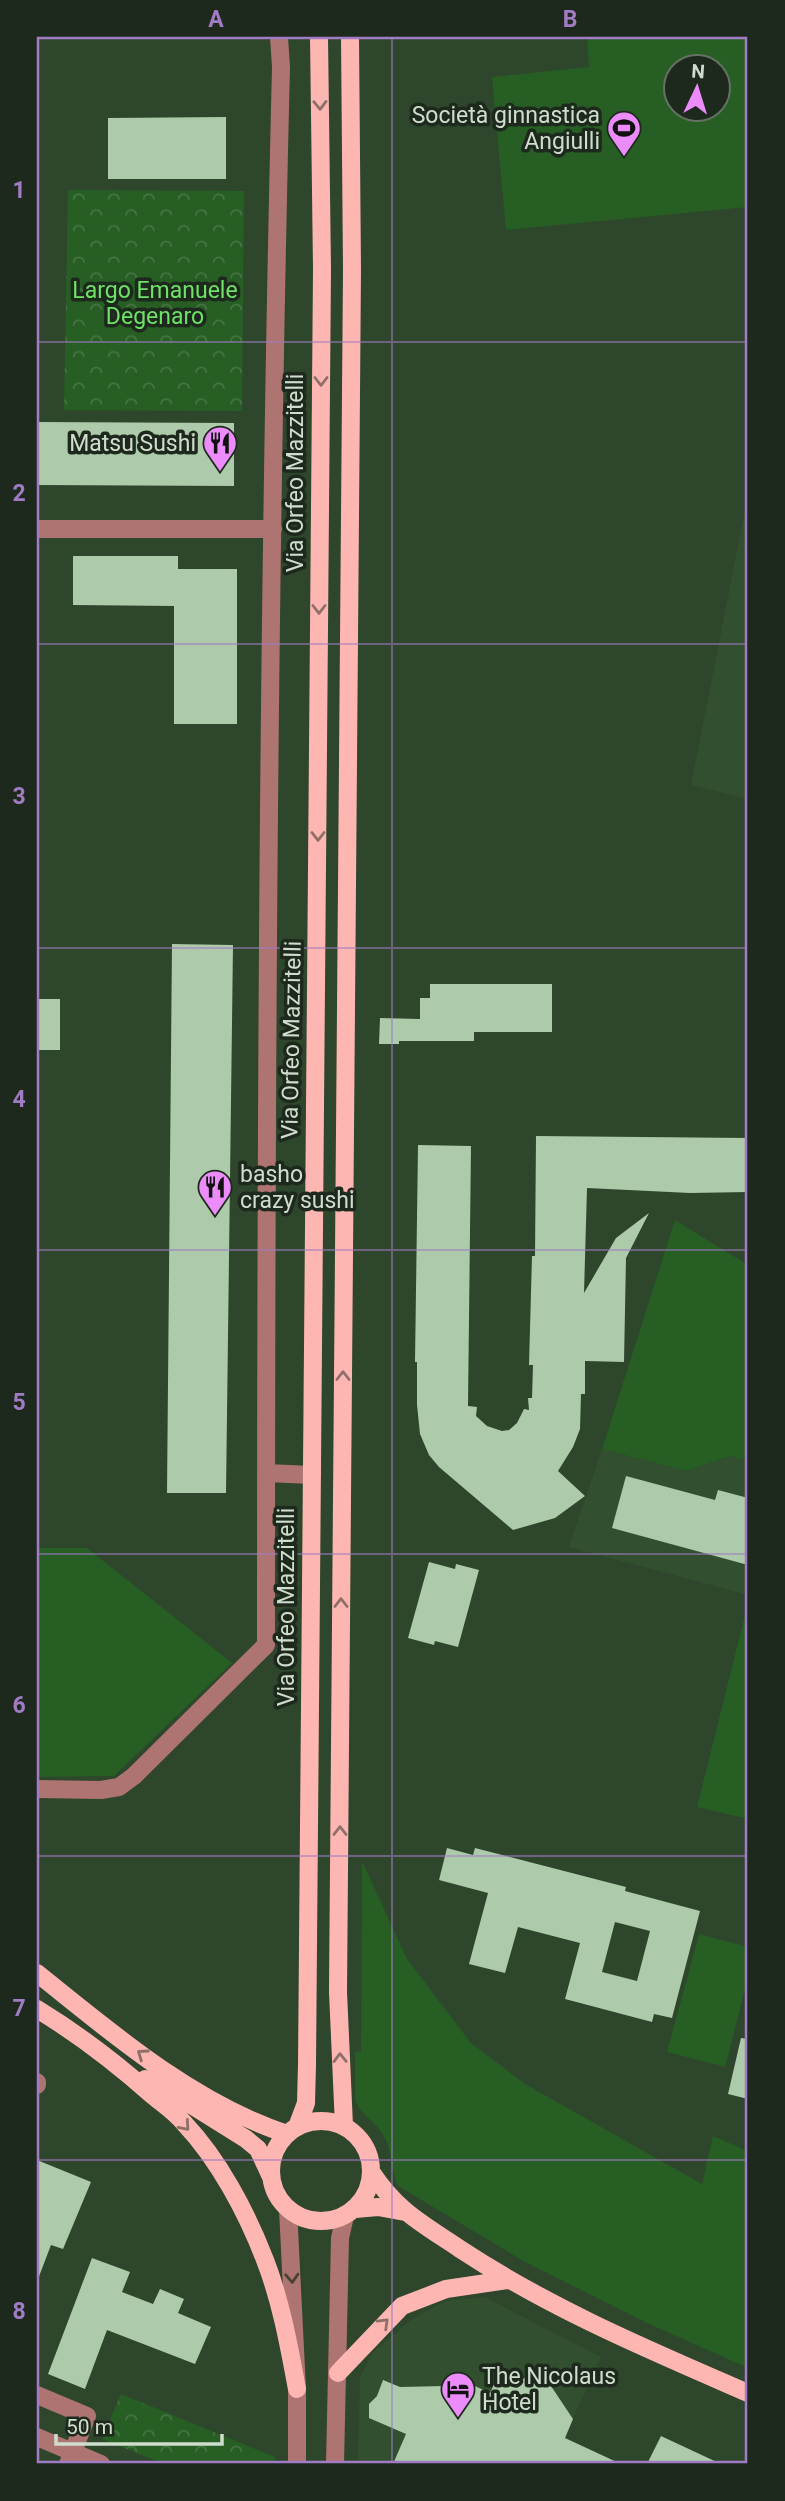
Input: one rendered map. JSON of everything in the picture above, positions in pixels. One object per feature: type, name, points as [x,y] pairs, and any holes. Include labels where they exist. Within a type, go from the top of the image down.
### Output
[{"type":"main road","name":"Via Orfeo Mazzitelli","points":[[292,2131],[306,2103],[307,2065],[322,268],[319,37]]},
{"type":"main road","points":[[344,2126],[338,1993],[352,270],[350,37]]},
{"type":"main road","points":[[322,268],[329,274],[352,270]]},
{"type":"main road","points":[[321,331],[334,327],[351,332]]},
{"type":"main road","points":[[314,1127],[330,1129],[345,1126]]},
{"type":"main road","points":[[314,1185],[324,1181],[345,1185]]},
{"type":"main road","points":[[37,1973],[131,2046],[233,2112],[260,2125],[292,2131],[320,2121],[344,2126],[354,2132],[368,2151],[372,2173],[370,2187],[364,2199],[350,2213]]},
{"type":"main road","points":[[37,2009],[63,2024],[117,2064],[184,2123],[217,2167],[239,2202],[265,2261],[282,2316],[298,2389]]},
{"type":"main road","points":[[117,2064],[174,2094],[246,2139],[258,2149],[274,2190],[288,2209],[310,2221],[334,2220],[350,2213],[379,2207],[405,2212]]},
{"type":"main road","points":[[271,2178],[274,2154],[292,2131]]},
{"type":"main road","points":[[372,2173],[387,2195],[405,2212],[507,2280],[588,2323],[748,2393]]},
{"type":"main road","points":[[338,2373],[402,2306],[446,2289],[507,2280]]},
{"type":"street","name":"Via Orfeo Mazzitelli","points":[[37,1789],[101,1790],[119,1787],[134,1776],[266,1645],[269,800],[275,300],[281,67],[279,37]]},
{"type":"street","points":[[37,529],[273,529]]},
{"type":"street","points":[[266,1473],[312,1475]]},
{"type":"street","points":[[288,2209],[298,2389],[297,2464]]},
{"type":"street","points":[[335,2464],[340,2238],[350,2213]]},
{"type":"street","points":[[37,2395],[87,2416],[70,2458]]},
{"type":"street","points":[[37,2437],[70,2458],[101,2464]]},
{"type":"shaded area","points":[[748,495],[748,799],[691,785]]},
{"type":"shaded area","points":[[602,1449],[687,1471],[731,1456],[748,1461],[748,1595],[569,1547]]},
{"type":"shaded area","points":[[485,2297],[601,2357],[552,2464],[358,2464],[360,2377],[373,2352],[411,2320],[445,2301]]},
{"type":"green space","name":"Società ginnastica Angiulli","points":[[587,37],[748,37],[748,207],[506,230],[492,77],[589,67]]},
{"type":"green space","name":"Largo Emanuele Degenaro","points":[[68,190],[244,191],[242,411],[64,410]]},
{"type":"green space","points":[[675,1220],[748,1265],[748,1461],[730,1456],[687,1471],[602,1449]]},
{"type":"green space","points":[[37,1548],[87,1548],[232,1663],[114,1776],[37,1777]]},
{"type":"green space","points":[[745,1615],[748,1616],[748,1819],[697,1807]]},
{"type":"green space","points":[[362,1861],[407,1959],[471,2043],[525,2084],[702,2184],[713,2136],[748,2151],[748,2368],[647,2323],[527,2263],[398,2186],[385,2138],[360,2109],[355,2099],[355,2052],[361,2051]]},
{"type":"green space","points":[[699,1934],[748,1947],[748,1978],[725,2067],[667,2052]]},
{"type":"green space","points":[[121,2394],[275,2457],[275,2464],[164,2464],[102,2439]]},
{"type":"building","points":[[226,117],[226,179],[108,179],[108,118]]},
{"type":"building","points":[[37,422],[234,423],[234,486],[37,485]]},
{"type":"building","points":[[73,556],[178,556],[178,569],[237,569],[237,724],[174,724],[174,606],[73,605]]},
{"type":"building","points":[[172,944],[233,945],[226,1493],[167,1493]]},
{"type":"building","points":[[430,984],[552,984],[552,1032],[474,1032],[474,1041],[399,1041],[399,1044],[379,1044],[380,1018],[420,1019],[420,998],[430,998]]},
{"type":"building","points":[[37,999],[60,999],[60,1050],[37,1050]]},
{"type":"building","points":[[536,1136],[748,1138],[748,1192],[690,1193],[587,1188],[584,1293],[616,1238],[649,1213],[626,1258],[624,1362],[585,1361],[585,1394],[581,1394],[580,1429],[573,1447],[558,1471],[585,1496],[555,1518],[513,1530],[439,1467],[429,1455],[420,1434],[415,1362],[418,1145],[471,1146],[468,1406],[477,1407],[476,1416],[487,1426],[502,1431],[509,1430],[517,1423],[524,1409],[529,1410],[528,1398],[532,1398],[533,1365],[529,1365],[532,1256],[535,1256]]},
{"type":"building","points":[[626,1476],[715,1500],[718,1490],[748,1498],[748,1565],[612,1528]]},
{"type":"building","points":[[429,1562],[455,1569],[456,1564],[479,1570],[458,1647],[435,1641],[434,1645],[408,1638]]},
{"type":"building","points":[[447,1848],[473,1855],[475,1848],[626,1887],[625,1891],[700,1911],[672,2018],[654,2014],[652,2022],[565,1999],[580,1943],[518,1927],[505,1973],[469,1964],[488,1893],[439,1880]],"holes":[[[615,1922],[650,1931],[637,1981],[602,1972]]]},
{"type":"building","points":[[741,2038],[748,2039],[748,2099],[728,2094]]},
{"type":"building","points":[[37,2160],[91,2182],[63,2249],[51,2245],[38,2279]]},
{"type":"building","points":[[92,2258],[130,2272],[122,2292],[153,2304],[160,2289],[184,2299],[178,2313],[211,2327],[195,2364],[107,2330],[85,2389],[48,2374]]},
{"type":"building","name":"The Nicolaus Hotel","points":[[449,2374],[490,2393],[497,2378],[517,2388],[524,2378],[542,2376],[573,2419],[565,2438],[621,2464],[393,2464],[406,2434],[369,2418],[369,2404],[377,2396],[383,2380],[400,2387],[444,2386]]},
{"type":"building","points":[[661,2436],[721,2464],[647,2464]]},
{"type":"place","name":"Società ginnastica Angiulli","points":[[624,158]]},
{"type":"place","name":"Matsu Sushi","points":[[220,473]]},
{"type":"place","name":"basho crazy sushi","points":[[215,1217]]},
{"type":"place","name":"The Nicolaus Hotel","points":[[458,2419]]}]
